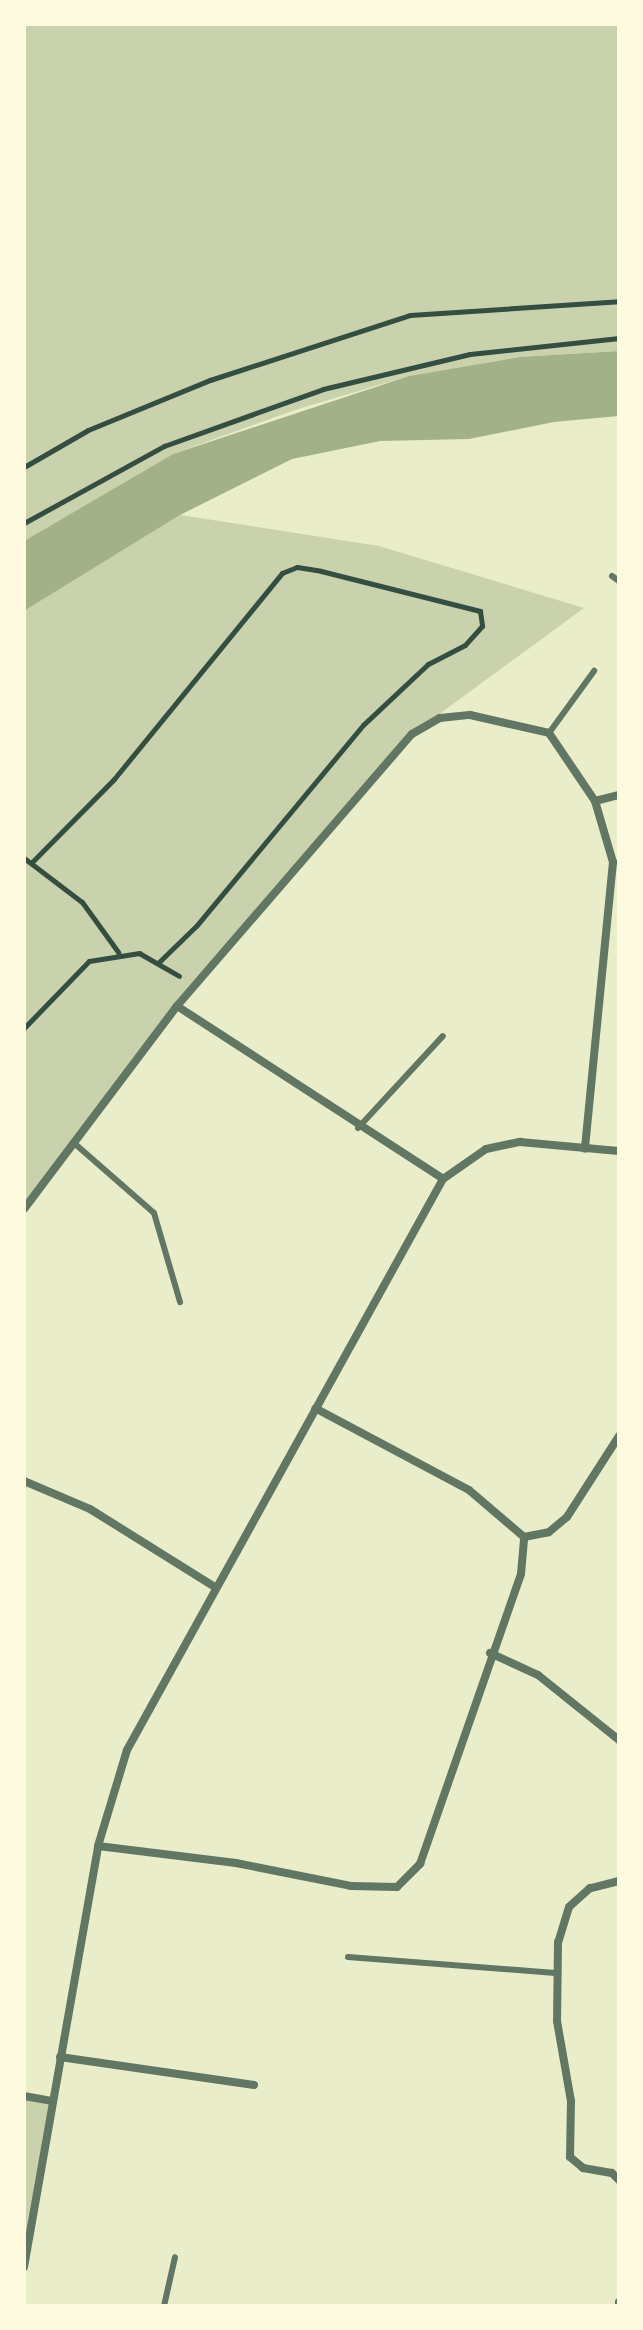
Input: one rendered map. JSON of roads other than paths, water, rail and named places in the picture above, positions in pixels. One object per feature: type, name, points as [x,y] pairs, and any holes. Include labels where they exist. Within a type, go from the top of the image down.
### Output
[{"type":"street","points":[[24,1209],[177,1006],[196,988],[412,734],[440,718],[470,715],[549,733],[595,801],[613,862],[585,1149]]},
{"type":"street","points":[[595,801],[619,795]]},
{"type":"street","points":[[177,1006],[358,1128],[443,1179]]},
{"type":"street","points":[[24,2267],[98,1846],[127,1750],[443,1179],[486,1149],[520,1142],[619,1151]]},
{"type":"street","points":[[315,1408],[469,1490],[524,1537]]},
{"type":"street","points":[[524,1537],[549,1532],[567,1517],[619,1436]]},
{"type":"street","points":[[24,1481],[90,1509],[215,1587]]},
{"type":"street","points":[[98,1846],[236,1863],[351,1886],[397,1887],[420,1864],[490,1653],[521,1574],[524,1537]]},
{"type":"street","points":[[490,1653],[538,1675],[619,1740]]},
{"type":"street","points":[[619,1881],[590,1888],[569,1907],[558,1942],[557,2021],[571,2101],[570,2157],[583,2168],[612,2173],[619,2180]]},
{"type":"street","points":[[60,2057],[254,2085]]},
{"type":"street","points":[[24,2096],[52,2101]]},
{"type":"lane","points":[[612,576],[619,581]]},
{"type":"lane","points":[[549,733],[594,671]]},
{"type":"lane","points":[[358,1128],[443,1036]]},
{"type":"lane","points":[[74,1143],[154,1213],[180,1302]]},
{"type":"lane","points":[[348,1957],[558,1973]]},
{"type":"lane","points":[[24,2210],[35,2212]]},
{"type":"lane","points":[[164,2306],[175,2257]]}]
